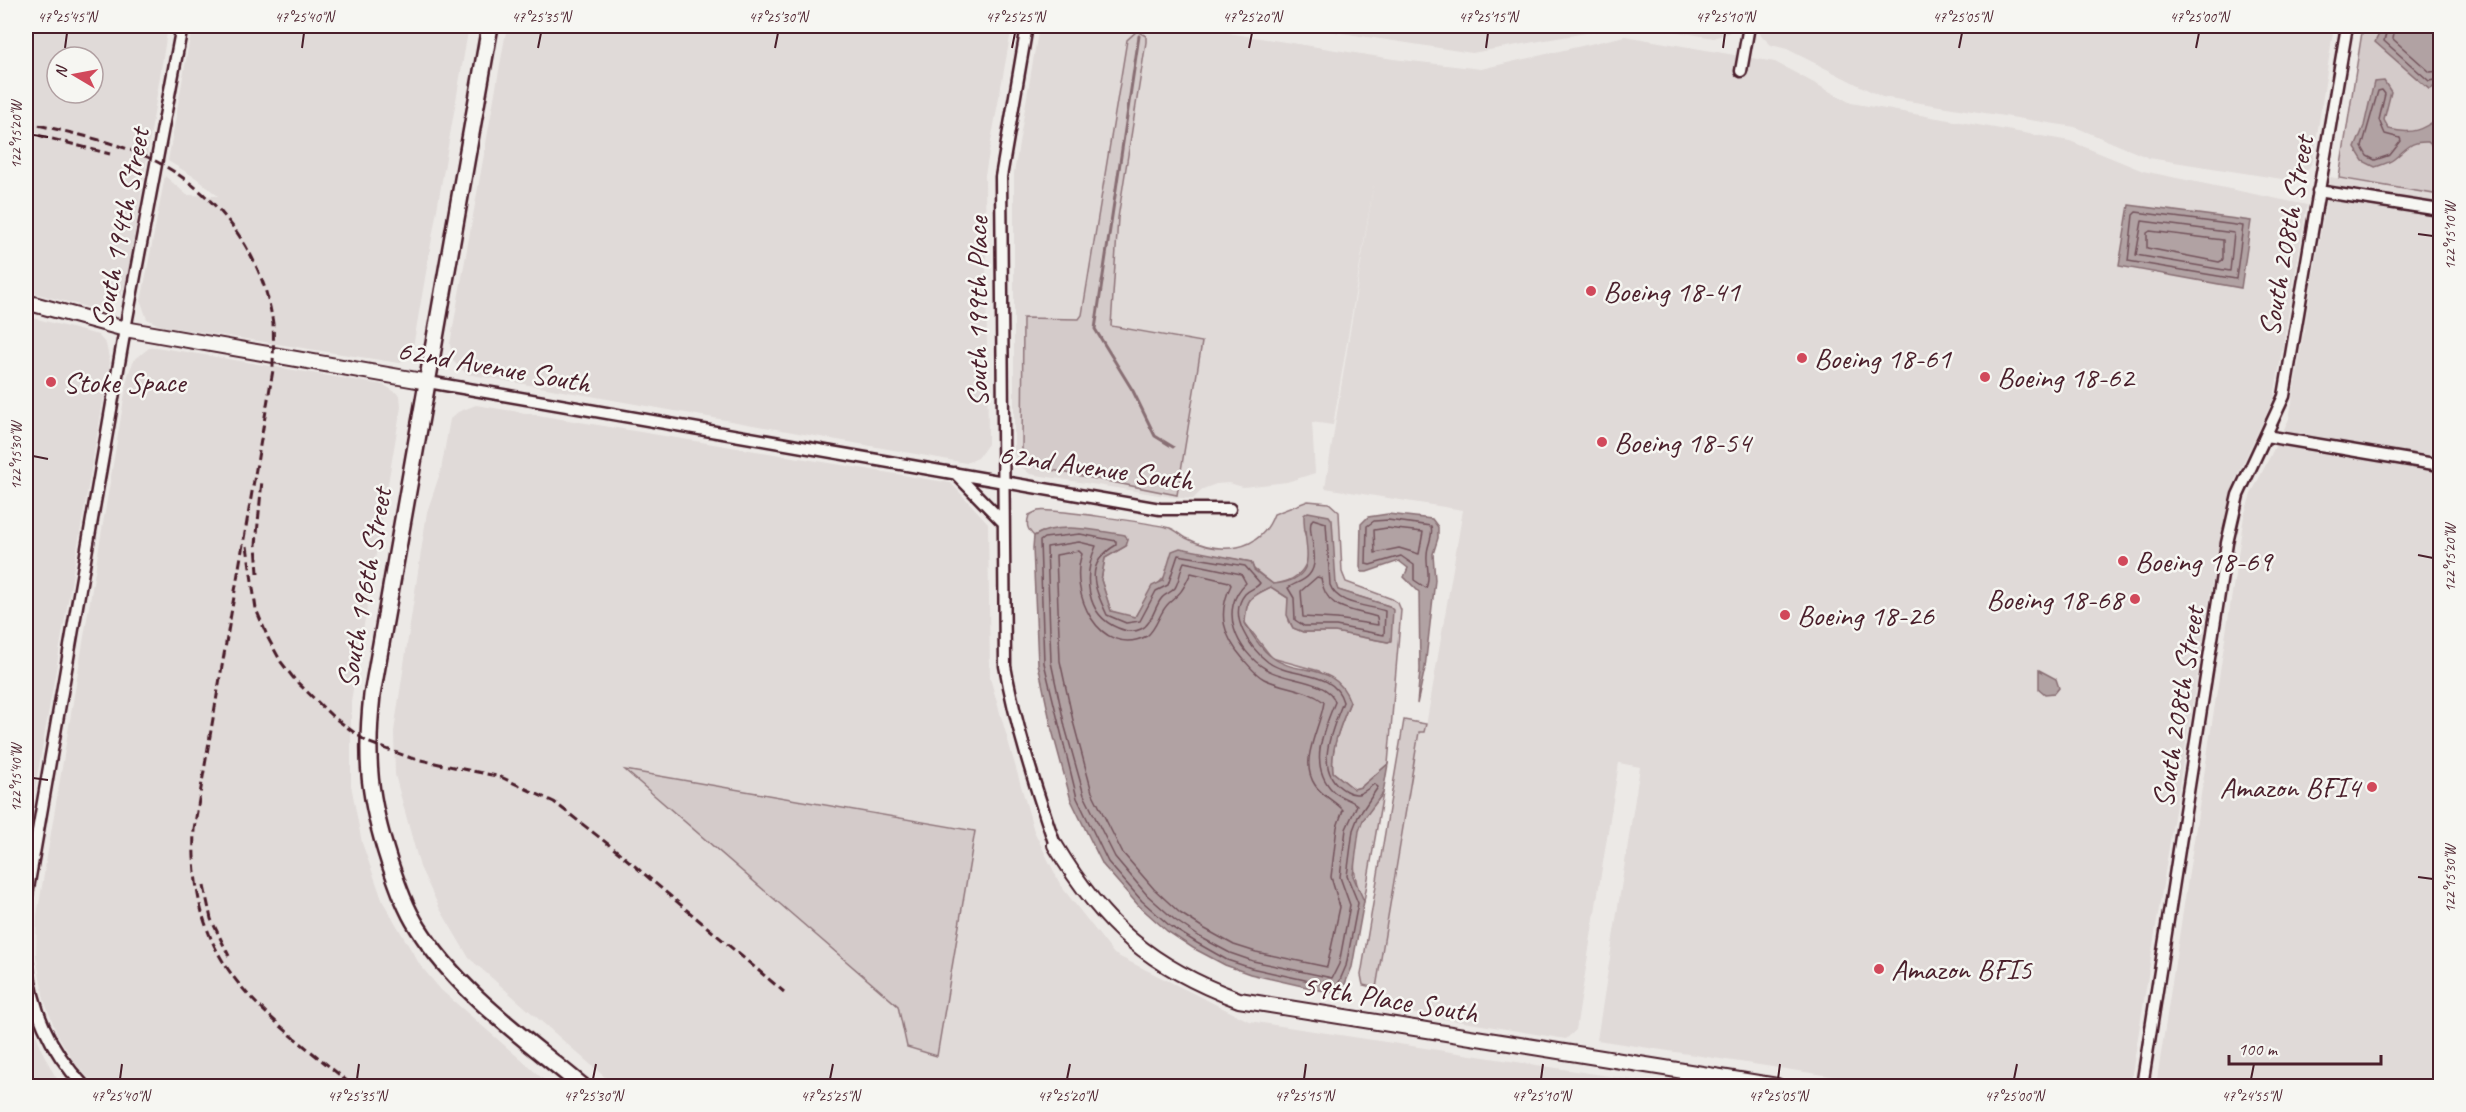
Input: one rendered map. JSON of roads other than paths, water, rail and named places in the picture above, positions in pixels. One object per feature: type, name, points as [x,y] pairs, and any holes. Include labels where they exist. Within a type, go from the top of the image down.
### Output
[{"type":"main road","name":"South 196th Street","points":[[490,26],[372,695],[367,741],[371,798],[396,881],[419,930],[465,984],[582,1086]]},
{"type":"street","name":"South 194th Street","points":[[26,900],[125,329],[182,26]]},
{"type":"street","name":"South 199th Place","points":[[1027,26],[1001,177],[1005,666],[1011,704],[1055,845]]},
{"type":"street","points":[[1741,71],[1749,26]]},
{"type":"street","name":"South 208th Street","points":[[2142,1086],[2227,543],[2238,495],[2284,396],[2347,26]]},
{"type":"street","points":[[2318,191],[2440,210]]},
{"type":"street","name":"62nd Avenue South","points":[[26,302],[125,329],[1160,509],[1230,509]]},
{"type":"street","points":[[2266,436],[2440,465]]},
{"type":"street","name":"62nd Avenue South","points":[[955,473],[1003,522]]},
{"type":"street","name":"59th Place South","points":[[1055,845],[1072,874],[1106,917],[1131,942],[1163,966],[1202,986],[1239,1000],[1777,1086]]},
{"type":"street","points":[[26,956],[32,997],[60,1061],[84,1086]]},
{"type":"water","points":[[2383,26],[2440,26],[2440,84],[2429,89],[2375,42]]},
{"type":"water","points":[[2384,81],[2391,92],[2384,120],[2389,129],[2416,130],[2440,117],[2440,153],[2428,142],[2422,142],[2412,144],[2392,160],[2375,167],[2363,161],[2355,148],[2364,126],[2374,82]]},
{"type":"water","points":[[2129,205],[2251,221],[2241,288],[2119,266]]},
{"type":"water","points":[[1308,512],[1329,516],[1332,520],[1338,590],[1389,606],[1393,610],[1391,641],[1388,642],[1335,632],[1303,632],[1293,628],[1287,615],[1288,598],[1271,587],[1253,596],[1246,608],[1245,623],[1268,654],[1282,663],[1315,671],[1335,680],[1350,702],[1333,754],[1333,772],[1354,789],[1361,787],[1388,764],[1383,793],[1363,820],[1359,831],[1353,876],[1364,901],[1352,967],[1342,991],[1337,994],[1250,974],[1225,965],[1167,931],[1138,905],[1103,865],[1071,800],[1052,730],[1038,664],[1034,536],[1044,531],[1066,528],[1125,535],[1128,540],[1126,546],[1105,558],[1101,580],[1111,611],[1135,617],[1152,586],[1163,581],[1172,551],[1180,548],[1251,562],[1254,570],[1273,584],[1289,581],[1299,576],[1305,569],[1307,560],[1304,515]]},
{"type":"water","points":[[1388,514],[1432,519],[1438,527],[1438,538],[1433,554],[1435,580],[1425,668],[1417,704],[1420,670],[1419,592],[1404,577],[1408,568],[1399,561],[1367,572],[1362,572],[1360,567],[1361,524],[1368,517]]},
{"type":"water","points":[[2039,670],[2056,679],[2059,688],[2055,693],[2045,694],[2039,689]]},
{"type":"waterway","points":[[1139,36],[1095,329],[1133,391],[1155,436],[1173,447]]},
{"type":"railway","points":[[26,122],[101,140],[131,150],[169,169],[192,184],[212,203],[246,246],[267,297],[273,324],[273,370],[194,829],[195,877],[203,916],[217,950],[235,979],[259,1006],[353,1086]]},
{"type":"railway","points":[[26,132],[110,154]]},
{"type":"railway","points":[[258,573],[256,545],[262,480]]},
{"type":"railway","points":[[247,546],[256,609],[268,638],[281,662],[295,680],[332,716],[367,742],[411,758],[501,777],[554,802],[617,851],[784,992]]},
{"type":"railway","points":[[204,886],[211,919],[229,956]]},
{"type":"place","name":"Boeing 18-41","points":[[1591,291]]},
{"type":"place","name":"Boeing 18-61","points":[[1802,358]]},
{"type":"place","name":"Boeing 18-62","points":[[1985,377]]},
{"type":"place","name":"Stoke Space","points":[[51,382]]},
{"type":"place","name":"Boeing 18-54","points":[[1602,442]]},
{"type":"place","name":"Boeing 18-69","points":[[2123,561]]},
{"type":"place","name":"Boeing 18-68","points":[[2135,599]]},
{"type":"place","name":"Boeing 18-26","points":[[1785,615]]},
{"type":"place","name":"Amazon BFI4","points":[[2372,787]]},
{"type":"place","name":"Amazon BFI5","points":[[1879,969]]}]
